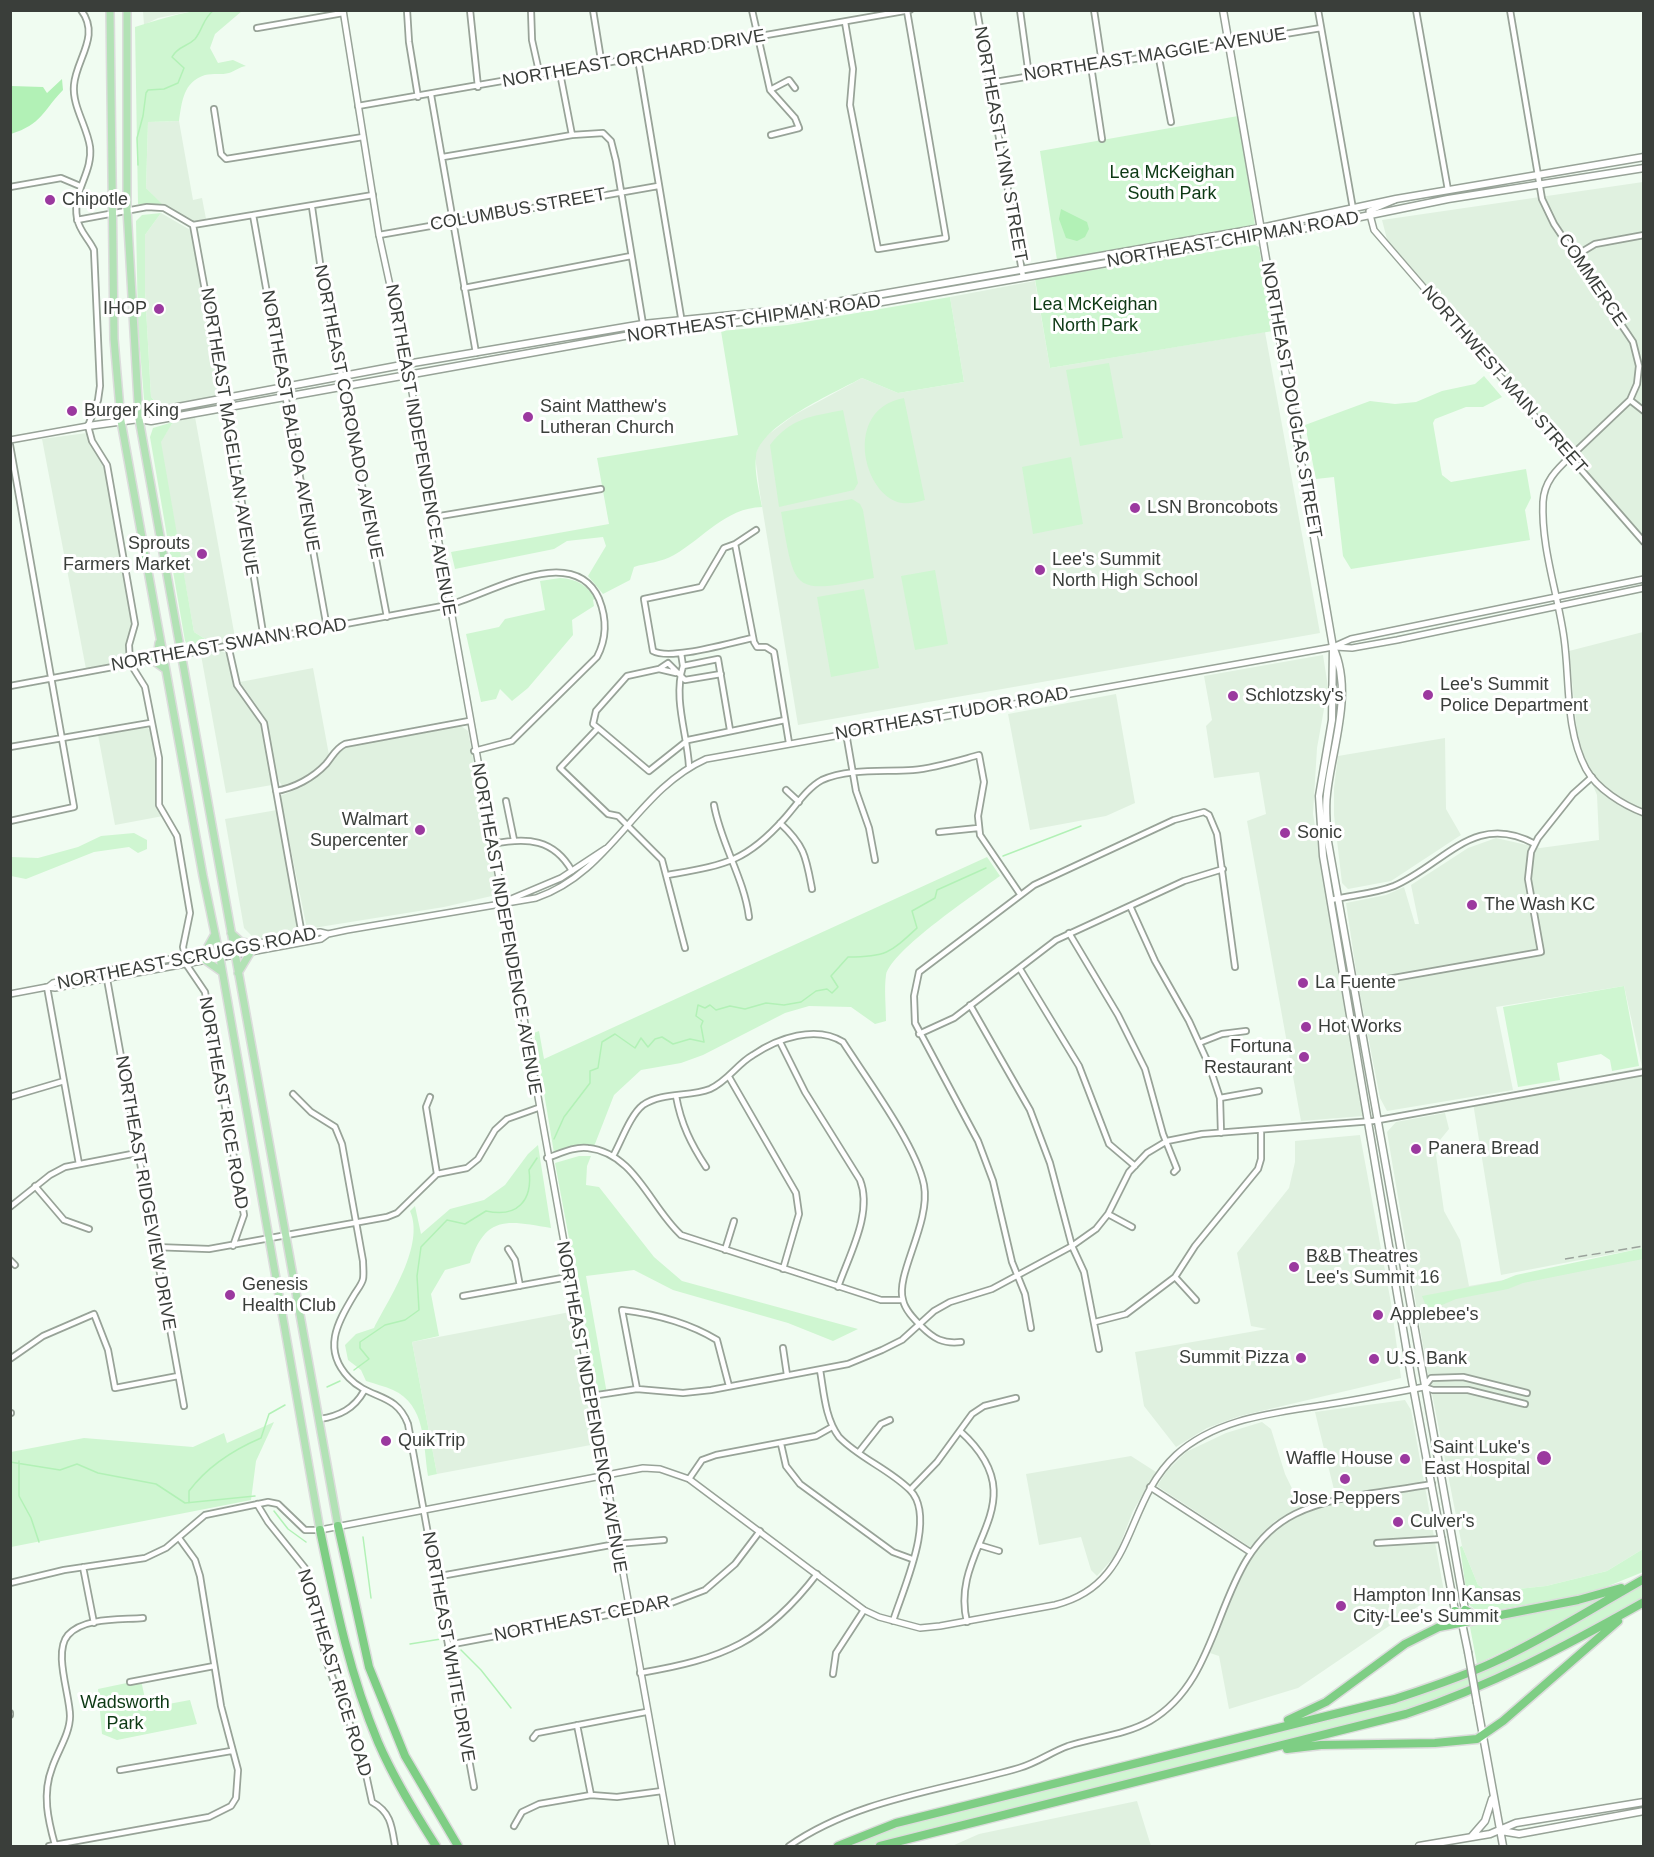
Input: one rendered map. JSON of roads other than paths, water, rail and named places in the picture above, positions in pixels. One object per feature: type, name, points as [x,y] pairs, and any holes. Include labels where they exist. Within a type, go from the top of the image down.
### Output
[{"type":"highway","points":[[338,1526],[369,1667],[405,1756],[458,1846]]},
{"type":"highway","points":[[320,1530],[343,1638],[366,1710],[398,1784],[434,1846]]},
{"type":"highway","points":[[1255,1733],[1310,1712],[1405,1644],[1445,1626],[1592,1597],[1644,1579]]},
{"type":"highway","points":[[838,1846],[896,1823],[1395,1698],[1460,1676],[1528,1645],[1644,1579]]},
{"type":"highway","points":[[1236,1756],[1298,1747],[1471,1741],[1483,1736],[1642,1602]]},
{"type":"highway","points":[[880,1846],[1406,1714],[1452,1699],[1534,1662],[1642,1602]]},
{"type":"highway","points":[[1465,1610],[1483,1619]]},
{"type":"highway","points":[[1445,1626],[1454,1617],[1455,1611]]},
{"type":"highway","points":[[431,1802],[466,1846]]},
{"type":"main road","points":[[110,10],[114,339],[121,421],[165,669],[220,954],[320,1530]]},
{"type":"main road","points":[[127,10],[128,209],[139,418],[338,1526]]},
{"type":"main road","name":"NORTHEAST DOUGLAS STREET","points":[[1223,10],[1334,647],[1332,720],[1320,781],[1319,806],[1323,856],[1414,1389],[1455,1611],[1462,1623],[1468,1652],[1503,1846]]},
{"type":"main road","name":"NORTHEAST CHIPMAN ROAD","points":[[88,426],[139,418],[151,421],[682,323],[802,308],[1261,228],[1396,199],[1644,157]]},
{"type":"main road","name":"NORTHEAST CHIPMAN ROAD","points":[[139,418],[146,412],[406,364],[643,324],[807,315],[1262,237],[1540,184],[1644,168]]},
{"type":"main road","points":[[478,361],[483,355],[536,342]]},
{"type":"main road","points":[[187,405],[189,414]]},
{"type":"main road","points":[[160,641],[158,651],[151,659],[165,669]]},
{"type":"main road","name":"NORTHEAST DOUGLAS STREET","points":[[1334,647],[1340,661],[1340,712],[1326,811],[1354,985],[1465,1610],[1462,1623]]},
{"type":"main road","points":[[231,932],[241,942],[252,944]]},
{"type":"main road","points":[[215,934],[205,956],[223,973]]},
{"type":"main road","points":[[238,973],[250,953]]},
{"type":"main road","points":[[1344,977],[1347,983],[1354,985]]},
{"type":"main road","points":[[1472,1837],[1485,1821],[1493,1795]]},
{"type":"main road","points":[[1419,1846],[1500,1831],[1516,1823],[1644,1802]]},
{"type":"main road","points":[[1500,1831],[1519,1833],[1644,1811]]},
{"type":"street","points":[[81,10],[90,35],[74,84],[74,96],[90,145],[91,161],[80,186],[77,220],[94,250],[100,386],[98,400],[88,426],[92,441],[107,465],[135,624],[129,645],[130,663],[145,687],[150,723],[159,758],[159,805],[177,836],[190,914],[183,947],[185,956]]},
{"type":"street","points":[[407,10],[409,42],[418,97]]},
{"type":"street","points":[[470,10],[478,87]]},
{"type":"street","points":[[531,10],[532,40],[540,76]]},
{"type":"street","points":[[593,10],[602,66]]},
{"type":"street","points":[[752,10],[770,90],[795,118],[799,128],[771,135]]},
{"type":"street","name":"NORTHEAST LYNN STREET","points":[[976,10],[1023,277]]},
{"type":"street","points":[[1020,10],[1029,76]]},
{"type":"street","points":[[1094,10],[1102,63]]},
{"type":"street","points":[[1318,10],[1353,210]]},
{"type":"street","points":[[1416,10],[1448,190]]},
{"type":"street","name":"COMMERCE","points":[[1510,10],[1538,176],[1547,212],[1633,342],[1639,366],[1637,384],[1623,410],[1570,457]]},
{"type":"street","points":[[845,22],[853,69],[850,105],[878,249],[946,238],[908,11]]},
{"type":"street","name":"NORTHEAST ORCHARD DRIVE","points":[[358,106],[602,66],[908,11]]},
{"type":"street","points":[[257,28],[343,12]]},
{"type":"street","name":"NORTHEAST INDEPENDENCE AVENUE","points":[[343,12],[379,235],[408,374],[474,751],[504,902],[538,1108],[646,1712],[672,1846]]},
{"type":"street","name":"NORTHEAST MAGGIE AVENUE","points":[[989,83],[1158,53],[1321,28]]},
{"type":"street","points":[[1158,53],[1171,122]]},
{"type":"street","points":[[638,59],[682,323]]},
{"type":"street","points":[[1091,66],[1102,139]]},
{"type":"street","points":[[560,73],[572,135]]},
{"type":"street","points":[[770,90],[789,81],[795,88]]},
{"type":"street","points":[[431,95],[476,353]]},
{"type":"street","points":[[214,108],[221,153],[226,159],[363,137]]},
{"type":"street","points":[[442,157],[572,135],[603,133],[611,141],[643,324]]},
{"type":"street","points":[[10,187],[61,178],[80,186]]},
{"type":"street","name":"COLUMBUS STREET","points":[[379,235],[658,186]]},
{"type":"street","points":[[77,220],[128,209],[164,208],[193,225],[312,207],[373,195]]},
{"type":"street","points":[[1369,216],[1369,211],[1389,205],[1396,199]]},
{"type":"street","name":"NORTHEAST CORONADO AVENUE","points":[[312,207],[321,270],[345,385],[387,617]]},
{"type":"street","name":"NORTHEAST BALBOA AVENUE","points":[[253,215],[327,628]]},
{"type":"street","name":"NORTHWEST MAIN STREET","points":[[1369,216],[1374,230],[1644,542]]},
{"type":"street","name":"NORTHEAST MAGELLAN AVENUE","points":[[193,225],[227,407],[264,639]]},
{"type":"street","points":[[1575,256],[1595,244],[1644,235]]},
{"type":"street","points":[[464,288],[630,256]]},
{"type":"street","points":[[1630,400],[1644,411]]},
{"type":"street","name":"NORTHEAST CHIPMAN ROAD","points":[[10,440],[88,426]]},
{"type":"street","points":[[10,445],[74,807],[10,821]]},
{"type":"street","points":[[1570,457],[1556,470],[1546,485],[1543,502],[1545,536],[1558,605],[1577,744],[1592,777],[1613,796],[1644,813]]},
{"type":"street","points":[[434,517],[601,489]]},
{"type":"street","points":[[753,638],[681,653],[659,654],[653,651],[644,599],[701,587],[724,548],[735,544],[756,530]]},
{"type":"street","points":[[735,544],[753,638],[758,646],[766,647],[774,652],[789,742]]},
{"type":"street","name":"NORTHEAST SWANN ROAD","points":[[10,686],[448,605],[469,600],[504,582],[561,572],[580,577],[595,591],[602,606],[606,627],[604,644],[597,657],[512,741],[474,751]]},
{"type":"street","name":"NORTHEAST TUDOR ROAD","points":[[1334,647],[1351,639],[1644,579]]},
{"type":"street","name":"NORTHEAST TUDOR ROAD","points":[[504,902],[518,903],[562,887],[590,868],[669,780],[689,766],[706,759],[789,742],[1334,647],[1352,648],[1397,640],[1644,588]]},
{"type":"street","points":[[1397,640],[1397,635],[1407,627]]},
{"type":"street","points":[[228,645],[237,685],[264,723],[302,935],[291,945]]},
{"type":"street","points":[[681,653],[683,666],[678,675],[678,696],[688,740],[689,766]]},
{"type":"street","points":[[683,666],[718,659],[730,730]]},
{"type":"street","points":[[720,674],[685,680],[668,663],[659,669],[627,676],[596,711],[593,724],[649,771],[688,740],[785,720]]},
{"type":"street","points":[[276,791],[299,784],[325,765],[334,751],[345,744],[469,721]]},
{"type":"street","points":[[10,747],[150,723]]},
{"type":"street","points":[[598,728],[560,768],[608,814],[618,816],[662,860],[668,875],[676,919],[685,948]]},
{"type":"street","points":[[846,733],[853,774],[875,860]]},
{"type":"street","points":[[668,875],[732,862],[759,845],[824,779],[853,774],[925,768],[979,755],[984,782],[978,828],[986,848],[1020,894]]},
{"type":"street","points":[[1354,985],[1541,952],[1528,879],[1529,862],[1535,844],[1573,794],[1592,777]]},
{"type":"street","points":[[786,790],[799,802]]},
{"type":"street","points":[[506,801],[514,840]]},
{"type":"street","points":[[714,805],[719,831],[747,899],[749,917]]},
{"type":"street","points":[[1031,1328],[1025,1294],[1017,1276],[993,1181],[978,1141],[915,1023],[914,996],[921,969],[1034,885],[1173,820],[1204,812],[1209,815],[1217,834],[1235,967]]},
{"type":"street","points":[[780,823],[796,838],[804,851],[812,889]]},
{"type":"street","points":[[939,832],[978,828]]},
{"type":"street","points":[[1330,900],[1395,885],[1466,841],[1484,834],[1514,834],[1535,844]]},
{"type":"street","points":[[493,844],[514,840],[555,849],[572,872]]},
{"type":"street","name":"NORTHEAST TUDOR ROAD","points":[[220,954],[235,956],[321,939],[328,934],[504,902],[546,886],[572,872],[605,849]]},
{"type":"street","points":[[919,1034],[946,1023],[1056,940],[1191,878],[1223,869]]},
{"type":"street","points":[[1130,906],[1155,961],[1182,1007],[1199,1043],[1220,1098],[1221,1133]]},
{"type":"street","points":[[1069,933],[1134,1045],[1150,1081],[1177,1169],[1174,1172]]},
{"type":"street","points":[[306,942],[312,934]]},
{"type":"street","name":"NORTHEAST SCRUGGS ROAD","points":[[47,987],[53,983],[79,976],[185,956],[220,954],[233,948],[252,944],[302,935],[328,934]]},
{"type":"street","name":"NORTHEAST SCRUGGS ROAD","points":[[10,994],[146,972],[186,964],[205,956]]},
{"type":"street","points":[[144,964],[146,972]]},
{"type":"street","name":"NORTHEAST RICE ROAD","points":[[186,964],[205,992],[244,1215],[233,1246]]},
{"type":"street","points":[[1020,969],[1079,1066],[1109,1144],[1135,1166]]},
{"type":"street","name":"NORTHEAST RIDGEVIEW DRIVE","points":[[107,979],[184,1406]]},
{"type":"street","points":[[47,987],[79,1164]]},
{"type":"street","points":[[970,1005],[1030,1110],[1050,1163],[1072,1246],[1084,1272],[1099,1349]]},
{"type":"street","points":[[1199,1043],[1222,1034],[1246,1031]]},
{"type":"street","points":[[613,1156],[643,1106],[676,1095],[706,1090],[729,1077],[752,1055],[780,1042],[813,1033],[831,1034],[843,1042],[914,1156],[924,1184],[925,1208],[903,1282],[902,1300],[919,1324],[938,1340],[961,1342]]},
{"type":"street","points":[[780,1042],[805,1092],[860,1180],[864,1193],[864,1209],[838,1287]]},
{"type":"street","points":[[591,1396],[637,1389],[683,1393],[729,1386],[848,1364],[882,1350],[902,1340],[919,1324],[950,1302],[992,1288],[1017,1276],[1072,1246],[1096,1229],[1108,1214],[1135,1166],[1147,1153],[1167,1141],[1193,1135],[1378,1121],[1644,1072]]},
{"type":"street","points":[[729,1077],[796,1193],[799,1214],[783,1269]]},
{"type":"street","points":[[10,1097],[64,1081]]},
{"type":"street","points":[[1220,1098],[1259,1091]]},
{"type":"street","points":[[292,1094],[311,1112],[335,1127],[342,1144],[363,1261],[363,1280],[338,1320],[333,1341],[336,1358],[342,1368],[364,1392],[360,1400],[345,1412],[320,1419]]},
{"type":"street","points":[[676,1095],[679,1117],[687,1138],[706,1167]]},
{"type":"street","points":[[430,1096],[426,1107],[437,1174]]},
{"type":"street","points":[[155,1247],[196,1250],[233,1246],[397,1213],[437,1174],[467,1168],[478,1159],[495,1130],[507,1119],[538,1108]]},
{"type":"street","points":[[1095,1322],[1126,1314],[1175,1277],[1196,1246],[1258,1169],[1261,1159],[1261,1131]]},
{"type":"street","points":[[547,1158],[587,1148],[613,1156],[623,1162],[664,1220],[681,1235],[881,1300],[902,1300]]},
{"type":"street","points":[[10,1207],[50,1174],[79,1164],[137,1153]]},
{"type":"street","points":[[35,1186],[64,1220],[89,1229]]},
{"type":"street","points":[[1108,1214],[1132,1227]]},
{"type":"street","points":[[725,1250],[734,1221]]},
{"type":"street","points":[[508,1249],[515,1260],[520,1286]]},
{"type":"street","points":[[464,1296],[568,1277]]},
{"type":"street","points":[[1175,1277],[1196,1300]]},
{"type":"street","points":[[637,1389],[622,1310],[650,1314],[702,1331],[717,1340],[729,1386]]},
{"type":"street","points":[[10,1359],[43,1336],[93,1314],[108,1350],[115,1388],[177,1376]]},
{"type":"street","points":[[783,1348],[787,1376]]},
{"type":"street","points":[[820,1370],[832,1427],[844,1442],[910,1490],[920,1506],[922,1518],[893,1621]]},
{"type":"street","points":[[1424,1387],[1431,1378],[1450,1376],[1527,1393]]},
{"type":"street","points":[[10,1583],[83,1567],[145,1557],[179,1538],[205,1515],[257,1504],[278,1504],[305,1530],[320,1530],[423,1508],[652,1468],[688,1479],[864,1610],[920,1628],[967,1622],[1066,1602],[1093,1587],[1107,1575],[1123,1552],[1136,1516],[1150,1487],[1176,1455],[1204,1436],[1230,1424],[1424,1387],[1433,1390],[1468,1389],[1525,1404]]},
{"type":"street","name":"NORTHEAST WHITE DRIVE","points":[[364,1392],[387,1398],[404,1412],[474,1787]]},
{"type":"street","points":[[910,1490],[937,1462],[972,1414],[984,1406],[1016,1398]]},
{"type":"street","points":[[859,1452],[881,1424],[890,1420]]},
{"type":"street","points":[[688,1479],[702,1461],[716,1455],[816,1436],[832,1427]]},
{"type":"street","points":[[960,1431],[985,1456],[994,1482],[994,1497],[966,1584],[964,1601],[967,1622]]},
{"type":"street","points":[[781,1444],[786,1466],[800,1484],[892,1552],[912,1559]]},
{"type":"street","points":[[789,1846],[820,1827],[867,1807],[1032,1764],[1068,1746],[1130,1730],[1160,1715],[1177,1701],[1196,1675],[1240,1570],[1250,1552],[1282,1521],[1302,1511],[1327,1503],[1432,1484]]},
{"type":"street","points":[[1150,1487],[1250,1552]]},
{"type":"street","name":"NORTHEAST RICE ROAD","points":[[257,1504],[268,1522],[306,1568],[327,1663],[362,1756],[372,1802],[383,1808],[390,1820],[395,1846]]},
{"type":"street","name":"NORTHEAST CEDAR","points":[[448,1645],[671,1604],[705,1590],[735,1564],[760,1531]]},
{"type":"street","points":[[143,1618],[94,1623],[67,1635],[61,1649],[70,1720],[47,1786],[46,1803],[52,1846],[209,1817],[231,1806],[237,1792],[238,1770],[231,1750],[213,1666],[200,1576],[195,1560],[179,1538]]},
{"type":"street","points":[[1377,1543],[1387,1545],[1442,1539]]},
{"type":"street","points":[[435,1577],[616,1544],[664,1540]]},
{"type":"street","points":[[980,1545],[999,1551]]},
{"type":"street","points":[[83,1567],[94,1623]]},
{"type":"street","points":[[640,1673],[713,1657],[745,1643],[778,1620],[817,1574]]},
{"type":"street","points":[[833,1674],[836,1653],[864,1610]]},
{"type":"street","points":[[130,1682],[213,1666]]},
{"type":"street","points":[[533,1738],[537,1733],[646,1712]]},
{"type":"street","points":[[577,1725],[591,1794]]},
{"type":"street","points":[[120,1770],[231,1750]]},
{"type":"street","points":[[514,1826],[522,1812],[539,1804],[591,1794],[617,1797],[662,1791]]},
{"type":"waterway","points":[[138,165],[137,138],[146,93],[148,90],[164,89],[178,83],[184,68],[172,57],[195,39],[214,10]]},
{"type":"waterway","points":[[1003,856],[1081,826]]},
{"type":"waterway","points":[[554,1139],[564,1117],[590,1083],[590,1071],[598,1068],[602,1042],[615,1034],[635,1048],[641,1038],[648,1047],[655,1039],[662,1037],[673,1044],[690,1039],[704,1042],[701,1026],[703,1021],[696,1016],[698,1005],[705,1008],[710,1005],[716,1010],[730,1006],[745,1009],[766,1003],[784,1005],[801,1002],[816,991],[827,989],[832,993],[838,987],[831,976],[848,957],[871,956],[887,952],[917,928],[912,911],[935,898],[937,890],[986,868]]},
{"type":"waterway","points":[[354,1370],[369,1359],[360,1348],[360,1342],[385,1325],[405,1320],[419,1310],[417,1276],[421,1247],[447,1220],[465,1224],[486,1211],[506,1212],[521,1205],[528,1190],[529,1170],[537,1158]]},
{"type":"waterway","points":[[327,1387],[340,1381]]},
{"type":"waterway","points":[[189,1503],[189,1491],[196,1482],[231,1454],[261,1438],[269,1414],[285,1405]]},
{"type":"waterway","points":[[19,1461],[19,1496],[31,1518],[39,1542]]},
{"type":"waterway","points":[[10,1462],[60,1470],[77,1464],[98,1473],[156,1484],[185,1503],[255,1496]]},
{"type":"waterway","points":[[274,1511],[288,1529],[306,1542]]},
{"type":"waterway","points":[[363,1537],[371,1598]]},
{"type":"waterway","points":[[410,1644],[441,1639]]},
{"type":"waterway","points":[[461,1650],[481,1670],[511,1708]]},
{"type":"railway","points":[[1565,1259],[1644,1246]]},
{"type":"place","name":"Chipotle","points":[[50,200]]},
{"type":"place","name":"IHOP","points":[[159,309]]},
{"type":"place","name":"Burger King","points":[[72,411]]},
{"type":"place","name":"Saint Matthew's Lutheran Church","points":[[528,417]]},
{"type":"place","name":"LSN Broncobots","points":[[1135,508]]},
{"type":"place","name":"Sprouts Farmers Market","points":[[202,554]]},
{"type":"place","name":"Lee's Summit North High School","points":[[1040,570]]},
{"type":"place","name":"Lee's Summit Police Department","points":[[1428,695]]},
{"type":"place","name":"Schlotzsky's","points":[[1233,696]]},
{"type":"place","name":"Walmart Supercenter","points":[[420,830]]},
{"type":"place","name":"Sonic","points":[[1285,833]]},
{"type":"place","name":"The Wash KC","points":[[1472,905]]},
{"type":"place","name":"La Fuente","points":[[1303,983]]},
{"type":"place","name":"Hot Works","points":[[1306,1027]]},
{"type":"place","name":"Fortuna Restaurant","points":[[1304,1057]]},
{"type":"place","name":"Panera Bread","points":[[1416,1149]]},
{"type":"place","name":"B&B Theatres Lee's Summit 16","points":[[1294,1267]]},
{"type":"place","name":"Genesis Health Club","points":[[230,1295]]},
{"type":"place","name":"Applebee's","points":[[1378,1315]]},
{"type":"place","name":"Summit Pizza","points":[[1301,1358]]},
{"type":"place","name":"U.S. Bank","points":[[1374,1359]]},
{"type":"place","name":"QuikTrip","points":[[386,1441]]},
{"type":"place","name":"Saint Luke's East Hospital","points":[[1544,1458]]},
{"type":"place","name":"Waffle House","points":[[1405,1459]]},
{"type":"place","name":"Jose Peppers","points":[[1345,1479]]},
{"type":"place","name":"Culver's","points":[[1398,1522]]},
{"type":"place","name":"Hampton Inn Kansas City-Lee's Summit","points":[[1341,1606]]},
{"type":"park label","name":"Lea McKeighan South Park","points":[[1172,183]]},
{"type":"park label","name":"Lea McKeighan North Park","points":[[1095,315]]},
{"type":"park label","name":"Wadsworth Park","points":[[125,1713]]}]
